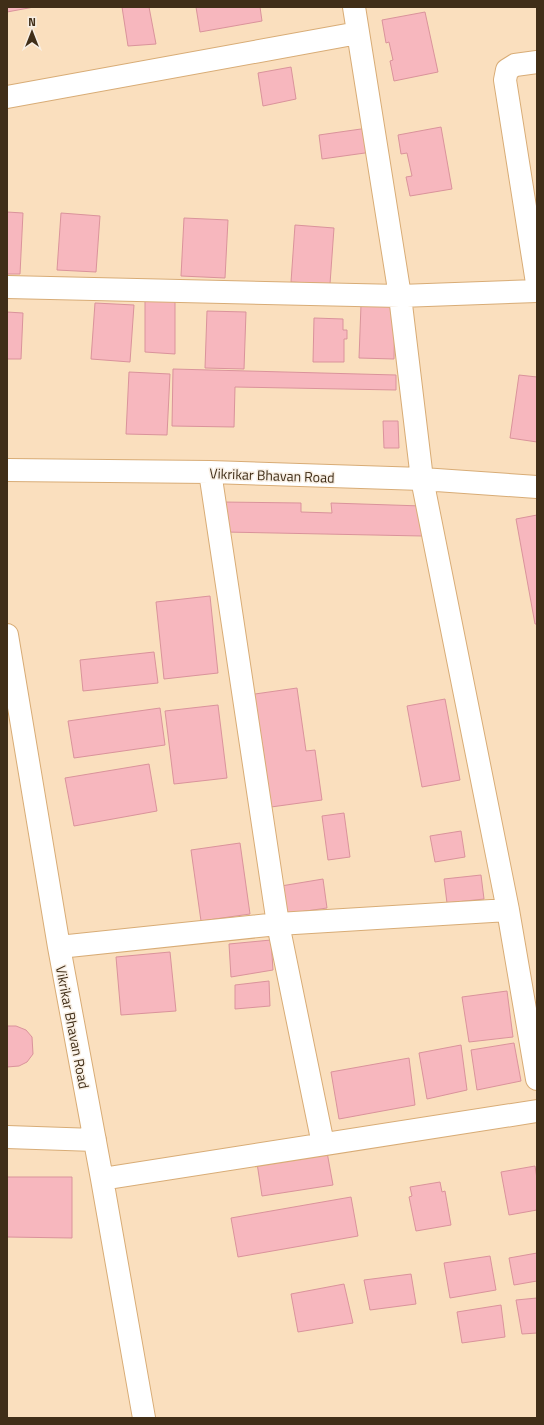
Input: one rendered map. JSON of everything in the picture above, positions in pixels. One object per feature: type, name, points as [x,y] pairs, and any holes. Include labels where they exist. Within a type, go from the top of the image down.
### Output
[{"type":"street","points":[[354,7],[400,296],[422,479],[508,910],[537,1078]]},
{"type":"street","points":[[7,97],[358,33]]},
{"type":"street","points":[[537,62],[515,65],[507,70],[505,80],[537,283]]},
{"type":"street","points":[[7,287],[400,296],[537,291]]},
{"type":"street","name":"Vikrikar Bhavan Road","points":[[7,470],[210,472],[422,479],[537,487]]},
{"type":"street","points":[[210,472],[278,924],[323,1144]]},
{"type":"street","name":"Vikrikar Bhavan Road","points":[[7,635],[58,947],[95,1140],[144,1418]]},
{"type":"street","points":[[58,947],[278,924],[508,910]]},
{"type":"street","points":[[102,1179],[537,1111]]},
{"type":"street","points":[[7,1137],[95,1140]]},
{"type":"building","points":[[7,7],[34,7],[7,12]]},
{"type":"building","points":[[122,7],[149,7],[156,44],[128,46]]},
{"type":"building","points":[[196,7],[260,7],[262,21],[200,32]]},
{"type":"building","points":[[425,12],[438,72],[394,81],[390,61],[393,60],[389,42],[386,43],[382,20]]},
{"type":"building","points":[[291,67],[296,99],[263,106],[258,73]]},
{"type":"building","points":[[441,127],[452,189],[410,196],[406,177],[412,176],[407,153],[401,154],[398,135]]},
{"type":"building","points":[[368,128],[372,152],[322,159],[319,135]]},
{"type":"building","points":[[7,212],[23,213],[20,274],[7,274]]},
{"type":"building","points":[[61,213],[100,216],[96,272],[57,270]]},
{"type":"building","points":[[184,218],[228,220],[225,278],[181,276]]},
{"type":"building","points":[[295,225],[334,228],[330,284],[291,282]]},
{"type":"building","points":[[145,300],[175,301],[175,354],[145,352]]},
{"type":"building","points":[[95,303],[134,305],[130,362],[91,359]]},
{"type":"building","points":[[361,305],[395,306],[394,359],[359,358]]},
{"type":"building","points":[[207,311],[246,312],[244,369],[205,368]]},
{"type":"building","points":[[7,312],[23,313],[21,359],[7,359]]},
{"type":"building","points":[[314,318],[343,319],[343,330],[347,330],[347,339],[344,339],[344,362],[313,362]]},
{"type":"building","points":[[173,369],[396,375],[396,390],[235,387],[234,427],[172,426]]},
{"type":"building","points":[[129,372],[170,374],[167,435],[126,434]]},
{"type":"building","points":[[519,375],[537,377],[537,442],[510,438]]},
{"type":"building","points":[[383,421],[398,421],[399,448],[384,448]]},
{"type":"building","points":[[221,502],[301,503],[301,512],[332,513],[331,503],[422,506],[422,536],[225,532]]},
{"type":"building","points":[[537,515],[537,624],[535,624],[516,519]]},
{"type":"building","points":[[210,596],[218,673],[164,679],[156,602]]},
{"type":"building","points":[[154,652],[158,683],[83,691],[80,660]]},
{"type":"building","points":[[297,688],[306,751],[315,750],[322,800],[271,807],[262,742],[255,743],[248,695]]},
{"type":"building","points":[[445,699],[460,780],[422,787],[407,706]]},
{"type":"building","points":[[218,705],[227,778],[174,784],[165,711]]},
{"type":"building","points":[[160,708],[165,745],[74,758],[68,721]]},
{"type":"building","points":[[149,764],[157,811],[74,826],[65,778]]},
{"type":"building","points":[[344,813],[350,857],[328,860],[322,816]]},
{"type":"building","points":[[461,831],[465,857],[435,862],[430,836]]},
{"type":"building","points":[[240,843],[250,914],[201,921],[191,850]]},
{"type":"building","points":[[481,875],[484,899],[447,903],[444,879]]},
{"type":"building","points":[[323,879],[327,908],[285,914],[281,886]]},
{"type":"building","points":[[271,940],[273,970],[231,977],[229,944]]},
{"type":"building","points":[[170,952],[176,1011],[121,1015],[116,957]]},
{"type":"building","points":[[269,981],[270,1006],[235,1009],[235,985]]},
{"type":"building","points":[[507,991],[513,1037],[469,1042],[462,997]]},
{"type":"building","points":[[7,1026],[16,1026],[26,1030],[32,1037],[33,1054],[27,1062],[19,1066],[7,1067]]},
{"type":"building","points":[[514,1043],[521,1081],[477,1090],[471,1050]]},
{"type":"building","points":[[461,1045],[467,1090],[427,1099],[419,1053]]},
{"type":"building","points":[[409,1058],[415,1105],[339,1119],[331,1072]]},
{"type":"building","points":[[327,1152],[333,1185],[262,1196],[257,1163]]},
{"type":"building","points":[[535,1166],[537,1179],[537,1210],[509,1215],[501,1172]]},
{"type":"building","points":[[7,1177],[72,1177],[72,1238],[7,1237]]},
{"type":"building","points":[[440,1182],[442,1192],[445,1191],[451,1225],[416,1231],[409,1197],[412,1196],[410,1187]]},
{"type":"building","points":[[351,1197],[358,1236],[238,1257],[231,1218]]},
{"type":"building","points":[[537,1253],[537,1281],[514,1285],[509,1258]]},
{"type":"building","points":[[490,1256],[496,1290],[450,1298],[444,1263]]},
{"type":"building","points":[[411,1274],[416,1304],[370,1310],[364,1280]]},
{"type":"building","points":[[344,1284],[353,1323],[298,1332],[291,1294]]},
{"type":"building","points":[[537,1298],[537,1333],[522,1334],[516,1300]]},
{"type":"building","points":[[501,1305],[505,1337],[462,1343],[457,1312]]}]
